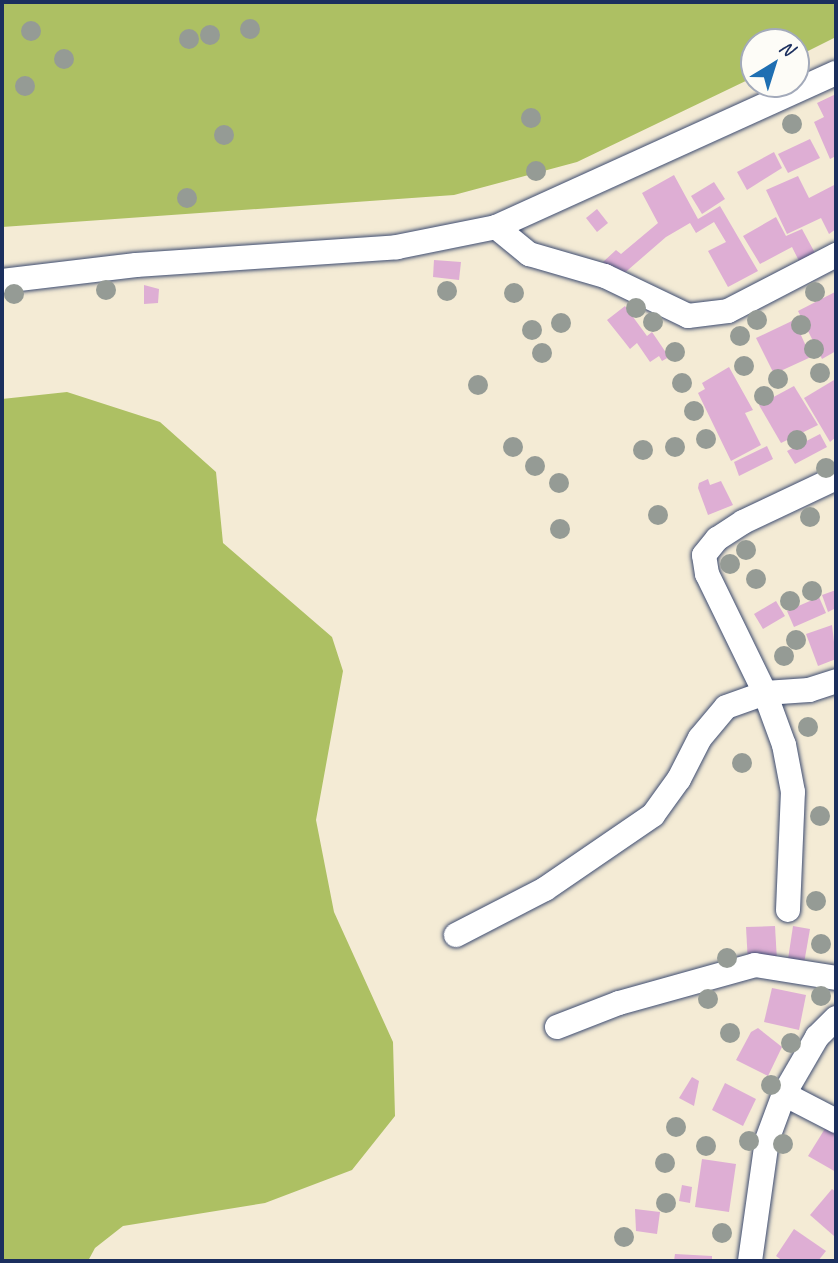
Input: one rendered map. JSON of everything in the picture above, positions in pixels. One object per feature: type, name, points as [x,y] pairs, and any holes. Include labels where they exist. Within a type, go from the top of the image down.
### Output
[{"type":"street","points":[[2,281],[136,265],[397,247],[496,227],[836,73]]},
{"type":"street","points":[[496,227],[529,254],[605,276],[688,316],[728,311],[836,255]]},
{"type":"street","points":[[788,909],[793,792],[784,744],[765,693],[707,574],[704,555],[717,539],[743,522],[836,478]]},
{"type":"street","points":[[456,935],[545,889],[653,815],[679,779],[701,738],[726,708],[765,693],[810,690],[836,681]]},
{"type":"street","points":[[557,1027],[619,1003],[755,965],[836,978]]},
{"type":"street","points":[[750,1261],[767,1140],[784,1094],[817,1037],[836,1018]]},
{"type":"street","points":[[784,1094],[836,1121]]},
{"type":"green space","points":[[2,2],[836,2],[836,37],[810,50],[810,28],[740,28],[740,84],[577,162],[454,195],[2,227]]},
{"type":"green space","points":[[67,392],[160,422],[216,472],[223,543],[332,637],[343,671],[316,820],[334,912],[393,1042],[395,1116],[352,1170],[265,1203],[123,1226],[95,1248],[88,1261],[2,1261],[2,399]]},
{"type":"building","points":[[836,94],[836,156],[830,159],[814,122],[824,117],[817,103]]},
{"type":"building","points":[[810,139],[820,158],[788,173],[778,154]]},
{"type":"building","points":[[774,152],[782,168],[747,190],[737,172]]},
{"type":"building","points":[[674,175],[698,219],[720,206],[758,271],[728,287],[708,251],[726,242],[714,222],[696,233],[690,223],[666,237],[621,276],[603,262],[616,250],[621,254],[658,223],[642,193]]},
{"type":"building","points":[[798,176],[809,198],[836,184],[836,229],[829,234],[821,218],[787,234],[766,190]]},
{"type":"building","points":[[714,182],[725,199],[702,214],[691,196]]},
{"type":"building","points":[[597,209],[608,223],[597,232],[586,218]]},
{"type":"building","points":[[776,217],[786,236],[802,229],[815,253],[799,261],[792,247],[760,264],[743,236]]},
{"type":"building","points":[[434,260],[461,262],[459,280],[433,277]]},
{"type":"building","points":[[144,285],[159,289],[158,303],[144,304]]},
{"type":"building","points":[[835,292],[836,351],[822,359],[798,311]]},
{"type":"building","points":[[625,306],[647,336],[652,332],[669,357],[662,361],[659,356],[650,362],[637,343],[630,349],[607,320]]},
{"type":"building","points":[[794,320],[811,357],[774,374],[756,338]]},
{"type":"building","points":[[729,367],[753,410],[745,413],[761,445],[731,461],[698,393],[705,389],[702,383]]},
{"type":"building","points":[[834,380],[836,437],[830,442],[804,398]]},
{"type":"building","points":[[794,386],[818,425],[781,443],[759,405]]},
{"type":"building","points":[[820,434],[827,447],[795,464],[787,451]]},
{"type":"building","points":[[767,446],[773,459],[739,476],[734,462]]},
{"type":"building","points":[[708,479],[710,485],[721,481],[733,505],[708,515],[698,488],[699,483]]},
{"type":"building","points":[[836,590],[836,608],[828,612],[822,595]]},
{"type":"building","points":[[819,597],[826,613],[794,627],[787,611]]},
{"type":"building","points":[[776,601],[785,616],[763,629],[754,614]]},
{"type":"building","points":[[832,625],[836,659],[818,666],[806,634]]},
{"type":"building","points":[[775,926],[777,961],[748,963],[746,927]]},
{"type":"building","points":[[793,926],[810,929],[803,969],[787,966]]},
{"type":"building","points":[[772,988],[806,995],[799,1030],[764,1022]]},
{"type":"building","points":[[758,1028],[782,1047],[768,1076],[736,1060],[751,1032]]},
{"type":"building","points":[[692,1077],[699,1081],[694,1106],[679,1098]]},
{"type":"building","points":[[725,1083],[756,1099],[743,1126],[712,1110]]},
{"type":"building","points":[[826,1127],[836,1134],[836,1172],[808,1156]]},
{"type":"building","points":[[702,1159],[736,1164],[729,1212],[695,1207]]},
{"type":"building","points":[[682,1185],[692,1187],[690,1203],[679,1201]]},
{"type":"building","points":[[832,1189],[836,1192],[834,1236],[810,1215]]},
{"type":"building","points":[[635,1209],[660,1212],[657,1234],[636,1231]]},
{"type":"building","points":[[794,1229],[826,1251],[818,1261],[783,1261],[776,1256]]},
{"type":"building","points":[[675,1254],[712,1256],[712,1261],[674,1261]]}]
